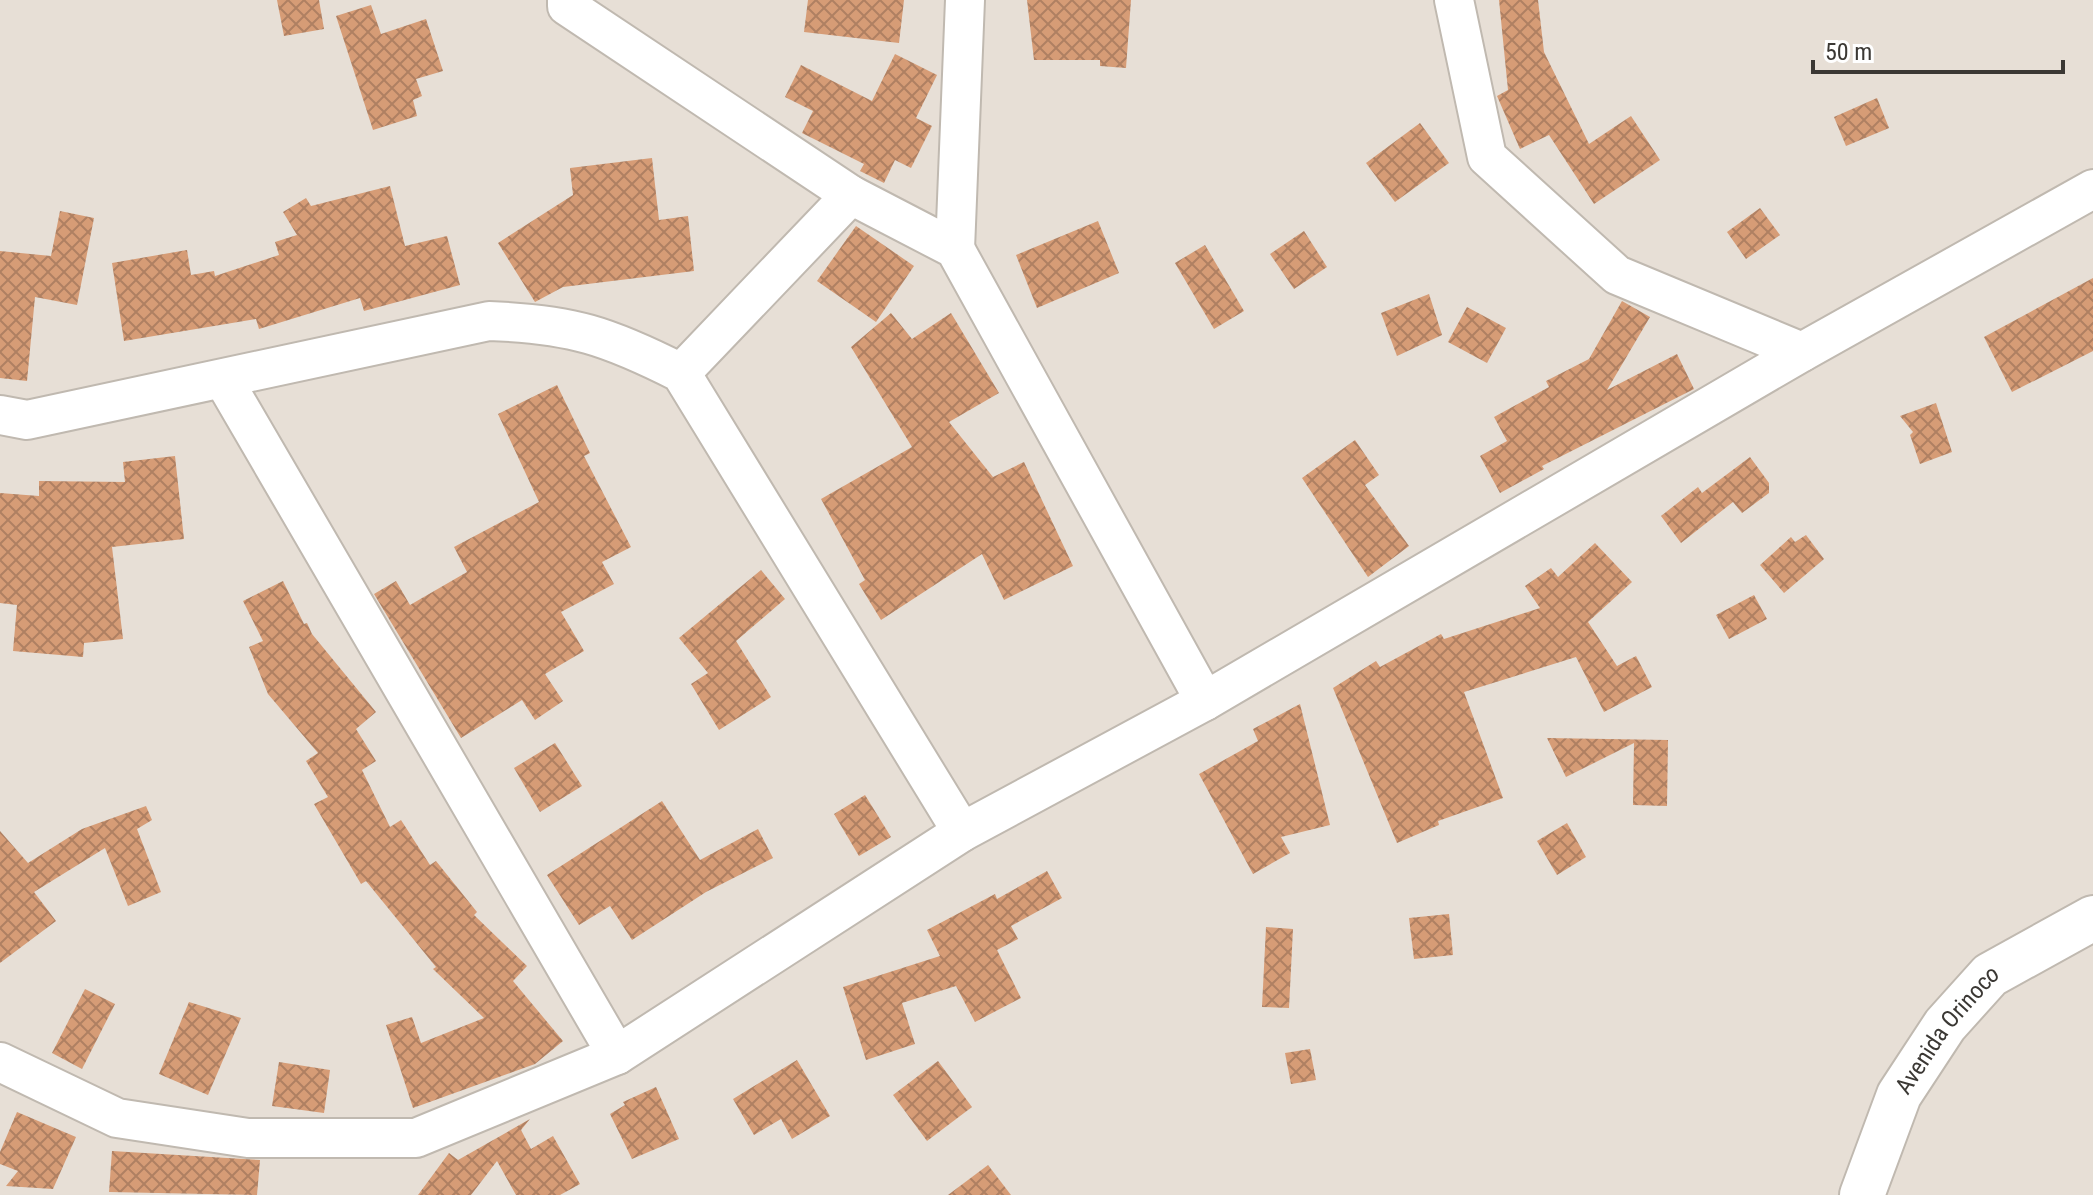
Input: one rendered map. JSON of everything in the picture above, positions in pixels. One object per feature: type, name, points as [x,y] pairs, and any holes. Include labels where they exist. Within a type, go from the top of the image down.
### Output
[{"type":"main road","name":"Avenida Orinoco","points":[[1862,1195],[1899,1095],[1945,1025],[1990,975],[2093,918]]},
{"type":"street","points":[[567,0],[567,6],[851,195],[955,249]]},
{"type":"street","points":[[965,0],[955,249],[1205,701]]},
{"type":"street","points":[[1454,0],[1487,157],[1617,275],[1802,352]]},
{"type":"street","points":[[0,1062],[117,1118],[248,1138],[416,1138],[617,1055],[962,832],[1205,701],[1802,352],[2093,189]]},
{"type":"street","points":[[681,373],[851,195]]},
{"type":"street","points":[[0,415],[27,420],[489,321],[549,323],[616,340],[681,373],[962,832]]},
{"type":"street","points":[[223,379],[617,1055]]},
{"type":"building","points":[[277,0],[319,0],[324,29],[284,36]]},
{"type":"building","points":[[808,0],[904,0],[899,43],[804,32]]},
{"type":"building","points":[[1027,0],[1131,0],[1126,68],[1100,66],[1100,60],[1034,60]]},
{"type":"building","points":[[1499,0],[1538,0],[1544,52],[1589,144],[1631,116],[1660,160],[1594,204],[1549,135],[1520,149],[1497,96],[1508,90]]},
{"type":"building","points":[[371,5],[381,34],[426,19],[443,71],[416,79],[422,96],[413,100],[417,116],[373,130],[336,16]]},
{"type":"building","points":[[895,54],[937,75],[916,118],[932,126],[911,168],[895,160],[884,183],[860,171],[864,164],[802,133],[813,111],[785,97],[801,65],[872,101]]},
{"type":"building","points":[[1877,98],[1889,128],[1846,146],[1834,117]]},
{"type":"building","points":[[1420,123],[1449,163],[1395,202],[1366,163]]},
{"type":"building","points":[[652,158],[659,220],[688,216],[694,271],[563,287],[535,302],[498,243],[573,195],[570,168]]},
{"type":"building","points":[[390,186],[405,246],[447,236],[460,285],[364,311],[360,298],[259,329],[256,319],[124,341],[112,263],[187,250],[191,275],[214,271],[215,276],[279,255],[275,242],[297,235],[283,212],[306,198],[311,206]]},
{"type":"building","points":[[1760,208],[1780,235],[1746,259],[1727,232]]},
{"type":"building","points":[[60,211],[94,218],[77,305],[35,297],[27,381],[0,378],[0,251],[51,256]]},
{"type":"building","points":[[1098,221],[1119,273],[1037,308],[1016,255]]},
{"type":"building","points":[[856,226],[914,266],[876,322],[817,281]]},
{"type":"building","points":[[1304,231],[1327,267],[1294,289],[1270,254]]},
{"type":"building","points":[[1205,245],[1244,311],[1214,329],[1175,263]]},
{"type":"building","points":[[2093,278],[2093,351],[2012,392],[1984,337]]},
{"type":"building","points":[[1429,294],[1442,335],[1397,356],[1381,313]]},
{"type":"building","points":[[1622,301],[1650,317],[1607,390],[1677,354],[1694,389],[1542,466],[1544,469],[1500,493],[1480,456],[1507,441],[1494,417],[1549,387],[1546,381],[1589,359]]},
{"type":"building","points":[[1467,307],[1506,328],[1487,363],[1448,342]]},
{"type":"building","points":[[891,313],[912,339],[951,313],[999,393],[949,422],[993,477],[1024,462],[1073,566],[1004,600],[982,554],[881,620],[859,584],[865,580],[821,499],[912,447],[851,347]]},
{"type":"building","points":[[557,385],[590,453],[584,456],[631,547],[602,562],[614,584],[561,612],[584,651],[545,674],[563,701],[535,720],[522,700],[461,738],[374,594],[396,581],[410,605],[467,572],[454,547],[539,502],[498,414]]},
{"type":"building","points":[[1936,403],[1952,452],[1920,464],[1910,435],[1913,432],[1900,416]]},
{"type":"building","points":[[1355,440],[1379,475],[1365,485],[1409,546],[1368,577],[1302,478]]},
{"type":"building","points":[[175,456],[184,539],[112,547],[123,639],[84,643],[83,657],[13,651],[17,605],[0,603],[0,493],[39,496],[39,481],[125,482],[123,462]]},
{"type":"building","points":[[1750,457],[1769,483],[1769,493],[1742,513],[1733,502],[1681,543],[1661,516],[1698,487],[1702,493]]},
{"type":"building","points":[[1806,535],[1824,559],[1784,593],[1760,565],[1791,537],[1795,542]]},
{"type":"building","points":[[1595,543],[1632,582],[1588,622],[1617,666],[1636,656],[1652,687],[1604,712],[1576,657],[1464,692],[1503,798],[1438,821],[1439,825],[1397,843],[1333,688],[1376,661],[1380,667],[1441,634],[1444,639],[1540,608],[1525,586],[1551,568],[1558,577]]},
{"type":"building","points":[[761,570],[785,599],[736,641],[771,697],[719,730],[691,684],[708,673],[679,638]]},
{"type":"building","points":[[283,581],[304,624],[307,623],[312,634],[376,712],[356,729],[376,761],[362,770],[390,827],[401,820],[430,865],[436,861],[477,912],[474,915],[527,966],[513,981],[563,1041],[535,1064],[413,1108],[386,1025],[412,1017],[421,1043],[484,1018],[433,969],[436,967],[366,881],[361,884],[314,804],[328,797],[306,761],[318,753],[268,694],[249,647],[263,641],[243,601]]},
{"type":"building","points":[[1754,595],[1767,619],[1729,639],[1716,615]]},
{"type":"building","points":[[1300,704],[1330,825],[1281,837],[1290,853],[1253,874],[1199,774],[1258,741],[1253,729]]},
{"type":"building","points":[[1547,738],[1668,740],[1667,806],[1633,805],[1634,743],[1566,777]]},
{"type":"building","points":[[555,743],[582,786],[540,812],[514,768]]},
{"type":"building","points":[[865,795],[891,837],[859,856],[834,814]]},
{"type":"building","points":[[662,801],[700,860],[758,829],[773,858],[706,892],[632,940],[610,906],[579,925],[547,875]]},
{"type":"building","points":[[146,806],[152,820],[137,829],[161,892],[128,906],[105,848],[34,892],[56,921],[0,963],[0,831],[28,863],[82,829]]},
{"type":"building","points":[[1567,823],[1586,857],[1557,875],[1537,841]]},
{"type":"building","points":[[1047,871],[1062,898],[1011,926],[1018,939],[997,950],[1021,998],[975,1022],[956,986],[902,1003],[915,1044],[866,1060],[843,987],[940,956],[927,930],[995,894],[997,899]]},
{"type":"building","points":[[1449,914],[1453,955],[1414,959],[1409,918]]},
{"type":"building","points":[[1266,927],[1293,929],[1289,1008],[1262,1007]]},
{"type":"building","points":[[85,989],[115,1004],[82,1069],[52,1053]]},
{"type":"building","points":[[189,1002],[241,1018],[208,1095],[159,1074]]},
{"type":"building","points":[[1310,1049],[1316,1080],[1291,1084],[1285,1053]]},
{"type":"building","points":[[797,1060],[830,1116],[792,1139],[781,1119],[754,1135],[733,1099]]},
{"type":"building","points":[[938,1061],[972,1107],[927,1141],[893,1095]]},
{"type":"building","points":[[279,1062],[330,1070],[324,1113],[272,1106]]},
{"type":"building","points":[[656,1087],[679,1139],[632,1159],[610,1114],[625,1105],[623,1102]]},
{"type":"building","points":[[17,1112],[76,1137],[53,1189],[6,1186],[18,1171],[0,1164],[0,1152]]},
{"type":"building","points":[[530,1119],[521,1130],[531,1149],[553,1136],[580,1184],[560,1195],[516,1195],[497,1161],[471,1195],[418,1195],[449,1153],[458,1160]]},
{"type":"building","points":[[112,1151],[260,1160],[257,1195],[109,1192]]},
{"type":"building","points":[[988,1165],[1011,1195],[948,1195]]}]
